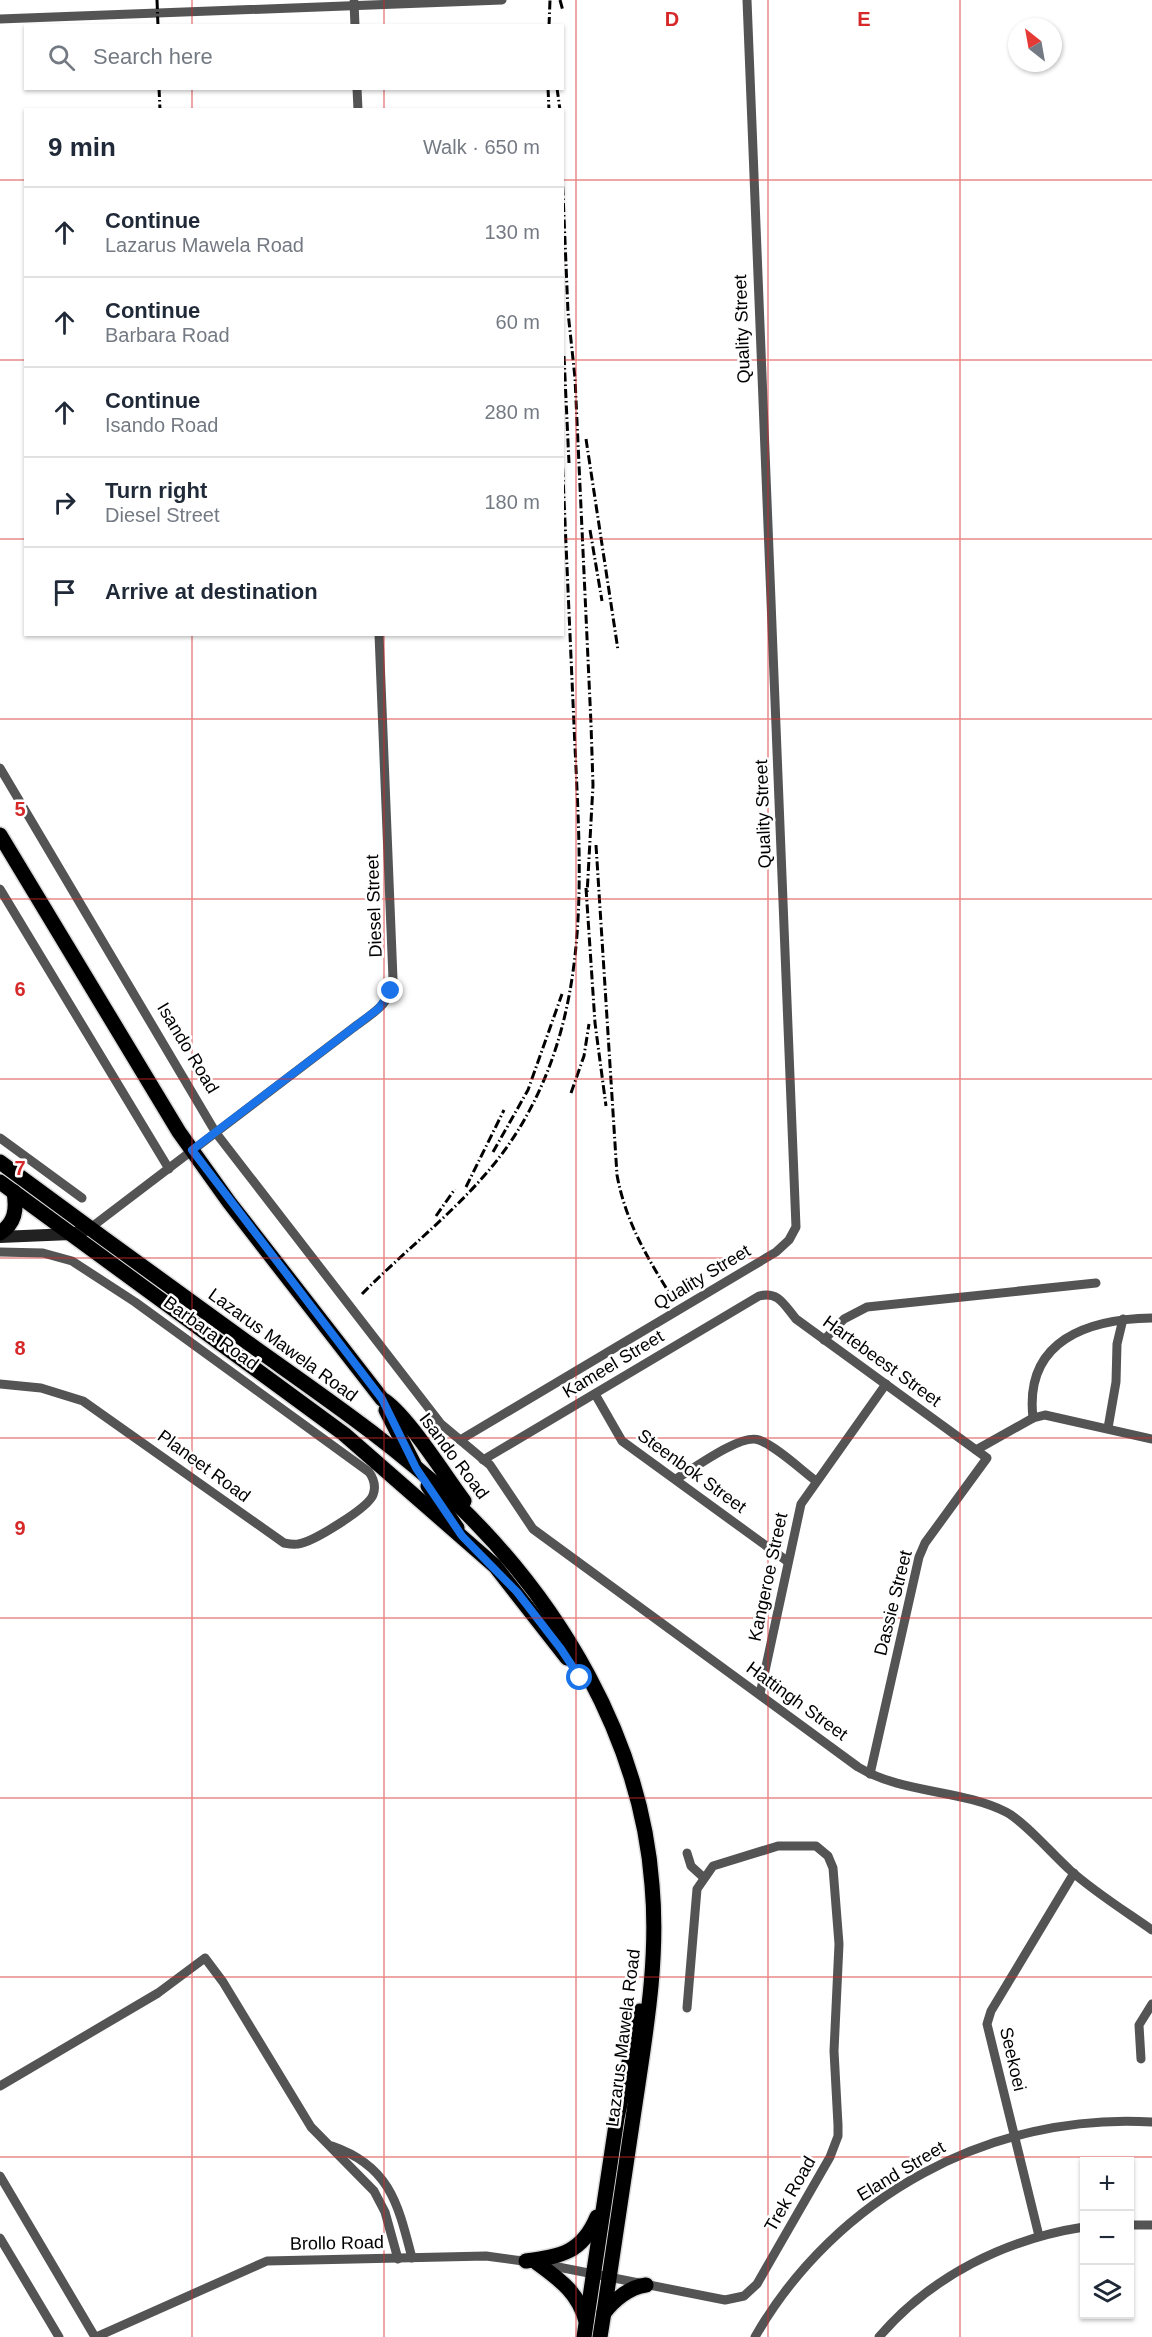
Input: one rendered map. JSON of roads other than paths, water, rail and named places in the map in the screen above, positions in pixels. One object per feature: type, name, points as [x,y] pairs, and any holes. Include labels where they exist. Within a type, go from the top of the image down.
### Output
[{"type":"main road","name":"Isando Road","points":[[0,836],[134,1061],[192,1150],[382,1399],[416,1468]]},
{"type":"main road","name":"Lazarus Mawela Road","points":[[0,1162],[89,1229],[318,1393],[416,1468],[492,1540],[546,1607],[573,1648],[600,1698],[631,1776],[647,1844],[652,1883],[654,1964],[600,2337]]},
{"type":"main road","name":"Lazarus Mawela Road","points":[[0,1182],[312,1409],[362,1449],[438,1519],[462,1536],[517,1592],[561,1649],[580,1678],[607,1731],[633,1815],[646,1905],[645,1969],[593,2273]]},
{"type":"main road","points":[[0,1235],[15,1215],[14,1192]]},
{"type":"main road","points":[[0,1235],[71,1233],[89,1229]]},
{"type":"main road","name":"Isando Road","points":[[382,1399],[392,1406],[420,1441],[492,1540]]},
{"type":"main road","points":[[416,1468],[462,1536]]},
{"type":"main road","points":[[531,2262],[559,2255],[582,2243],[593,2226],[605,2193]]},
{"type":"main road","points":[[531,2262],[571,2290],[582,2308],[586,2330]]},
{"type":"main road","points":[[586,2330],[593,2273]]},
{"type":"main road","points":[[604,2313],[619,2298],[639,2286],[646,2285]]},
{"type":"street","points":[[0,19],[354,3],[502,0]]},
{"type":"street","name":"Quality Street","points":[[460,1440],[776,1252],[789,1240],[796,1227],[747,0]]},
{"type":"street","points":[[354,3],[355,24]]},
{"type":"street","points":[[357,90],[358,108]]},
{"type":"street","name":"Diesel Street","points":[[89,1229],[378,1009],[391,991],[393,979],[379,636]]},
{"type":"street","name":"Isando Road","points":[[0,768],[216,1133],[441,1424],[460,1440]]},
{"type":"street","points":[[0,889],[169,1169]]},
{"type":"street","points":[[0,1138],[82,1198]]},
{"type":"street","name":"Barbara Road","points":[[0,1252],[43,1253],[72,1261],[135,1302],[364,1469],[372,1477],[375,1488]]},
{"type":"street","points":[[824,1340],[844,1319],[867,1307],[1096,1283]]},
{"type":"street","name":"Hartebeest Street","points":[[759,1296],[775,1295],[796,1319],[987,1458]]},
{"type":"street","name":"Kameel Street","points":[[483,1460],[759,1296]]},
{"type":"street","points":[[1033,1418],[1033,1392],[1050,1349],[1096,1323],[1152,1318]]},
{"type":"street","points":[[1108,1428],[1116,1382],[1117,1344],[1123,1319]]},
{"type":"street","name":"Planeet Road","points":[[0,1384],[41,1388],[83,1401],[284,1543],[305,1542],[363,1508],[370,1501],[375,1488]]},
{"type":"street","name":"Kangeroe Street","points":[[760,1694],[801,1504],[886,1384]]},
{"type":"street","name":"Steenbok Street","points":[[595,1394],[622,1441],[787,1561]]},
{"type":"street","points":[[976,1449],[1033,1418],[1045,1415],[1152,1439]]},
{"type":"street","points":[[676,1479],[734,1444],[755,1438],[816,1481]]},
{"type":"street","name":"Hattingh Street","points":[[460,1440],[496,1472],[533,1529],[870,1774],[1006,1812],[1018,1820],[1074,1873],[1152,1930]]},
{"type":"street","name":"Dassie Street","points":[[870,1774],[919,1557],[925,1544],[987,1458]]},
{"type":"street","name":"Trek Road","points":[[593,2273],[725,2300],[744,2296],[757,2284],[830,2157],[838,2136],[834,2051],[839,1944],[833,1868],[828,1856],[816,1846],[778,1846],[713,1866],[703,1877]]},
{"type":"street","points":[[687,1854],[691,1866],[703,1877],[697,1889],[687,2008]]},
{"type":"street","name":"Seekoei","points":[[1040,2236],[987,2021],[1074,1873]]},
{"type":"street","points":[[0,2086],[158,1993],[205,1958],[223,1982],[300,2112],[311,2127],[332,2146],[341,2160],[368,2183],[380,2201],[398,2259]]},
{"type":"street","points":[[1141,2060],[1139,2025],[1152,2004]]},
{"type":"street","name":"Eland Street","points":[[755,2337],[780,2299],[816,2254],[876,2202],[948,2160],[1015,2137],[1068,2125],[1152,2122]]},
{"type":"street","points":[[332,2146],[350,2152],[385,2182],[397,2202],[412,2258]]},
{"type":"street","points":[[0,2176],[95,2337]]},
{"type":"street","points":[[1134,2225],[1152,2225]]},
{"type":"street","points":[[879,2337],[912,2303],[977,2260],[1040,2236],[1080,2228]]},
{"type":"street","points":[[0,2238],[59,2337]]},
{"type":"street","name":"Brollo Road","points":[[95,2337],[262,2262],[486,2256],[593,2273]]},
{"type":"railway","points":[[157,0],[158,24]]},
{"type":"railway","points":[[549,24],[550,0]]},
{"type":"railway","points":[[560,0],[563,11]]},
{"type":"railway","points":[[159,90],[160,108]]},
{"type":"railway","points":[[548,90],[549,108]]},
{"type":"railway","points":[[557,90],[560,108]]},
{"type":"railway","points":[[564,217],[568,312],[575,378],[591,724],[593,785],[587,895]]},
{"type":"railway","points":[[564,356],[569,463]]},
{"type":"railway","points":[[586,439],[618,650]]},
{"type":"railway","points":[[362,1294],[444,1217],[501,1155],[517,1132],[542,1084],[560,1036],[571,985],[577,934],[579,883],[579,831],[564,498]]},
{"type":"railway","points":[[590,530],[602,601]]},
{"type":"railway","points":[[596,845],[617,1175],[625,1206],[637,1236],[668,1291]]},
{"type":"railway","points":[[586,888],[595,1023],[606,1106]]},
{"type":"railway","points":[[493,1152],[528,1090],[562,994]]},
{"type":"railway","points":[[571,1093],[584,1056],[589,1024]]},
{"type":"railway","points":[[466,1187],[504,1110]]},
{"type":"railway","points":[[436,1216],[455,1189]]}]
